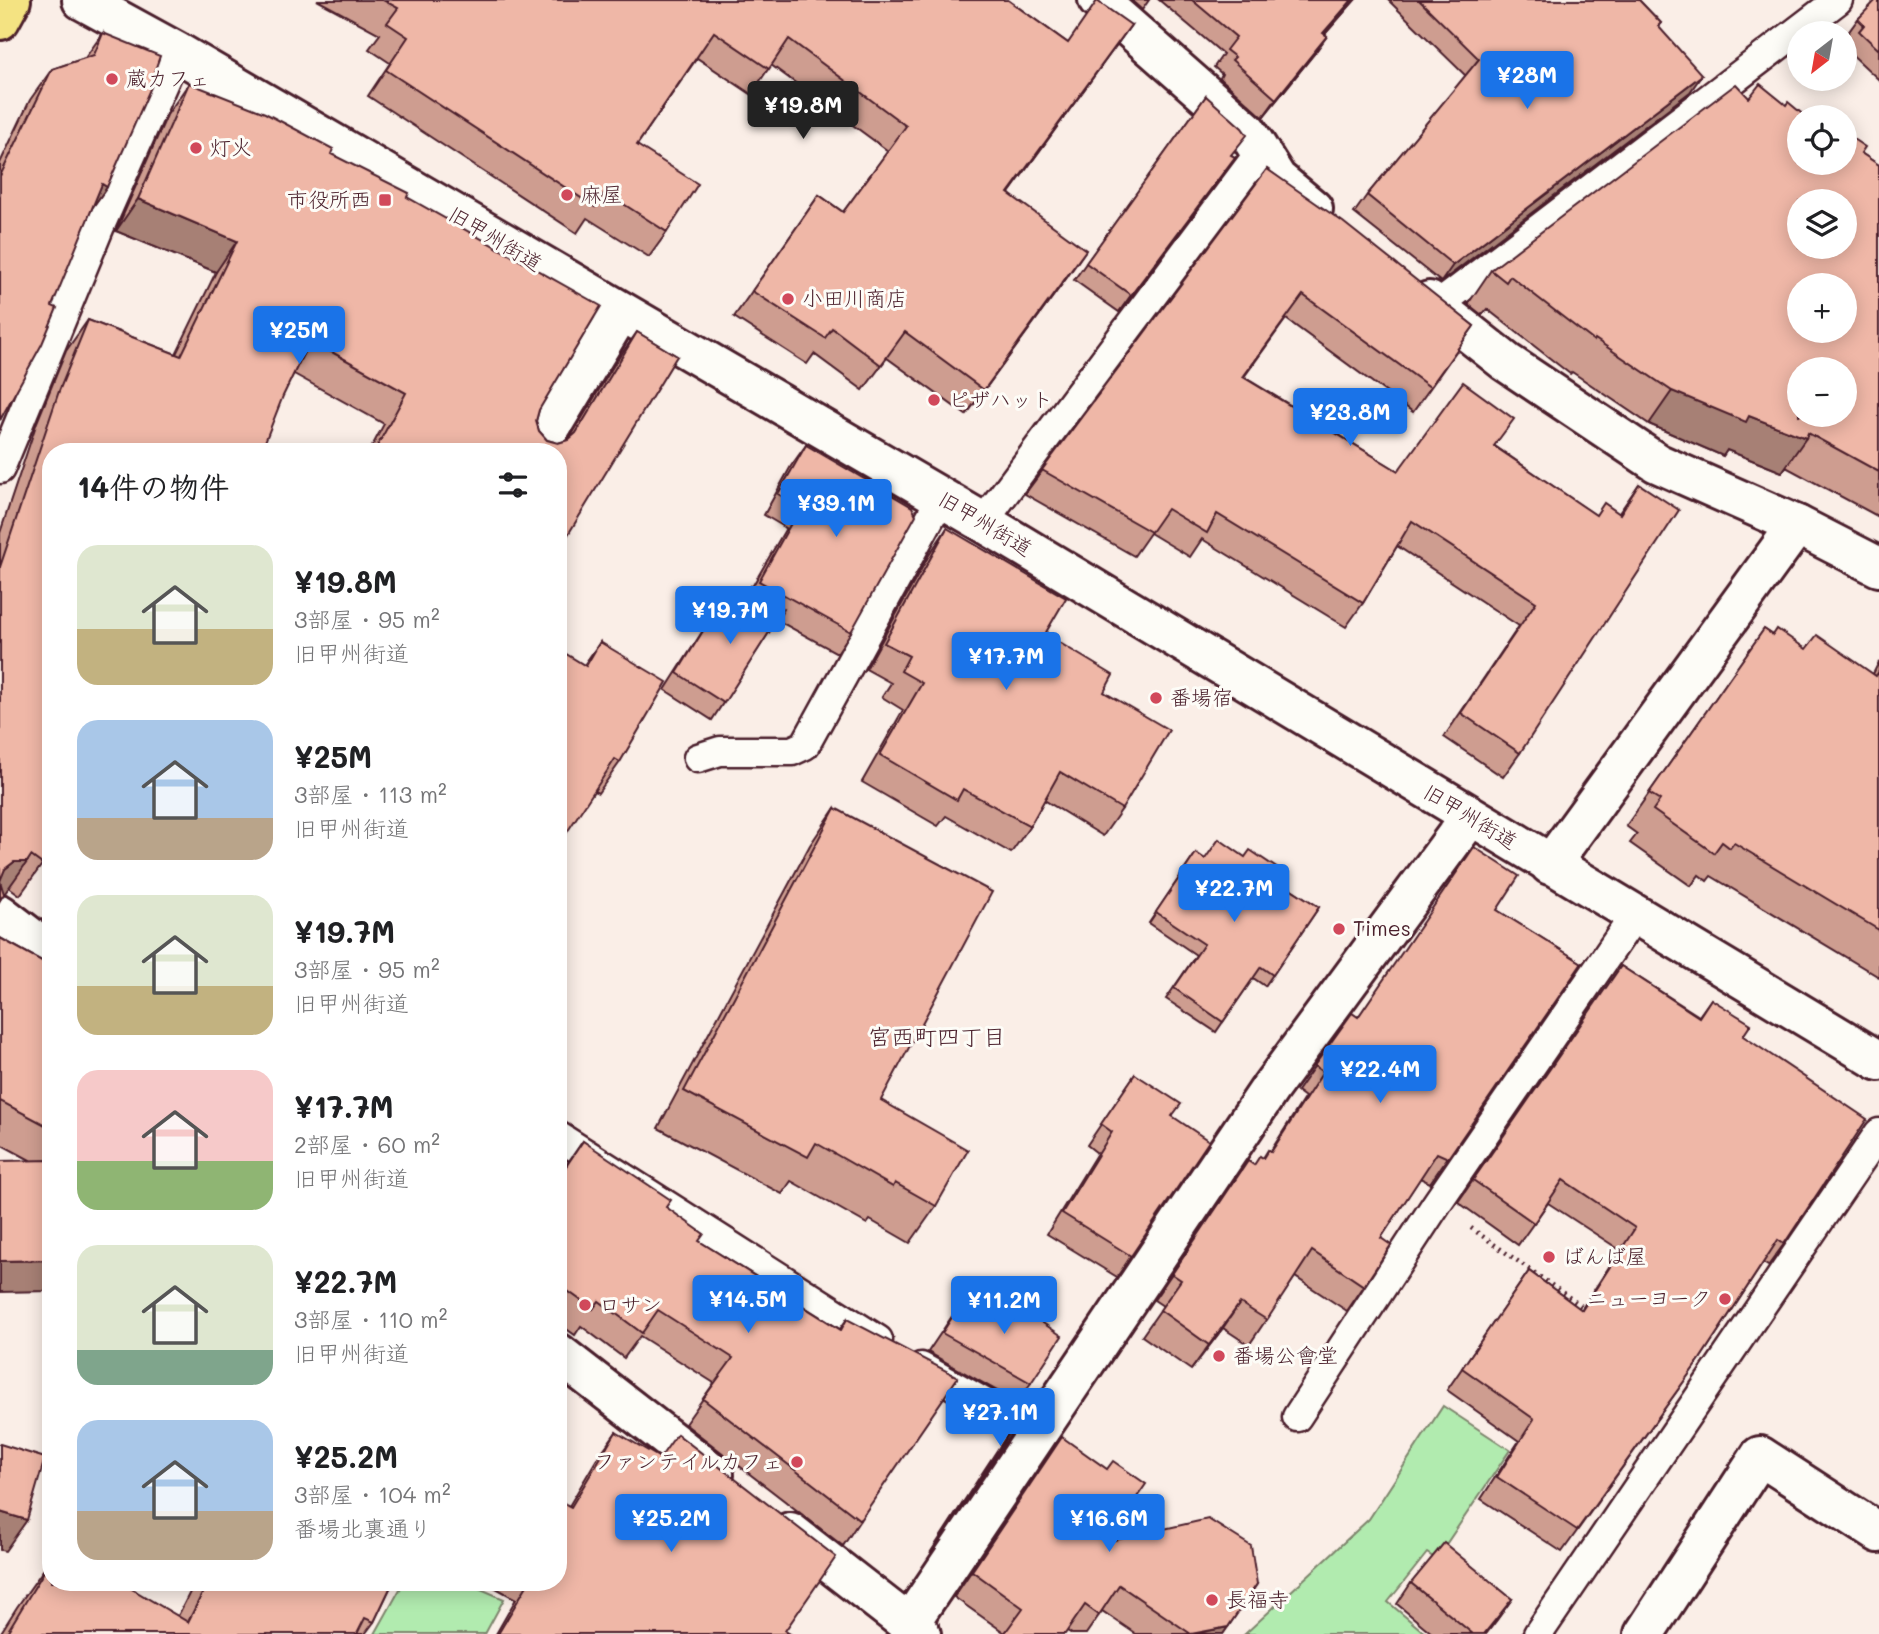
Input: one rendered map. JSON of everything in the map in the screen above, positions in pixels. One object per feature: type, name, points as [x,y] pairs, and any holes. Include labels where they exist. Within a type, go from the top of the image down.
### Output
[{"type":"main road","points":[[0,20],[11,0]]},
{"type":"street","name":"旧甲州街道","points":[[82,0],[177,52],[620,313],[983,522],[1879,1061]]},
{"type":"street","points":[[1098,0],[1247,131],[1277,179],[1341,230]]},
{"type":"street","points":[[1404,282],[1506,362],[1657,463],[1797,525],[1879,567]]},
{"type":"street","points":[[541,443],[620,313]]},
{"type":"street","points":[[1550,865],[1797,525]]},
{"type":"street","points":[[567,1360],[915,1629],[1038,1433],[1271,1087],[1471,817]]},
{"type":"street","points":[[0,914],[42,946]]},
{"type":"street","points":[[1644,1634],[1760,1456],[1879,1533]]},
{"type":"lane","points":[[1436,307],[1838,0]]},
{"type":"lane","points":[[0,469],[100,226],[177,52]]},
{"type":"lane","points":[[983,522],[1260,152]]},
{"type":"lane","points":[[698,758],[720,751],[792,751],[805,746],[941,498]]},
{"type":"lane","points":[[1297,1417],[1437,1203],[1635,915]]},
{"type":"lane","points":[[1538,1634],[1879,1133]]},
{"type":"lane","points":[[567,1142],[906,1359],[1038,1433]]},
{"type":"path","points":[[1437,1203],[1592,1314]]},
{"type":"green space","points":[[1443,1406],[1510,1450],[1436,1559],[1427,1553],[1388,1602],[1426,1634],[1245,1634],[1369,1519]]},
{"type":"green space","points":[[399,1591],[486,1591],[504,1599],[485,1634],[375,1634]]},
{"type":"building","points":[[383,0],[1008,0],[1068,43],[1097,1],[1131,25],[1008,193],[1086,250],[984,390],[905,332],[881,365],[832,328],[825,338],[752,291],[819,195],[843,212],[906,126],[789,39],[769,69],[714,32],[637,145],[698,184],[667,232],[605,192],[595,207],[386,70],[408,37],[387,23],[398,8]]},
{"type":"building","points":[[1192,0],[1352,0],[1323,33],[1327,36],[1276,99],[1232,60],[1235,57],[1226,50],[1236,37]]},
{"type":"building","points":[[1419,0],[1639,0],[1661,23],[1658,26],[1702,75],[1453,265],[1367,195],[1479,59]]},
{"type":"building","points":[[1879,0],[1879,50],[1859,31],[1864,25],[1858,19]]},
{"type":"building","points":[[103,33],[160,56],[155,70],[158,71],[107,187],[102,184],[52,306],[57,308],[42,344],[0,420],[0,176],[52,69],[94,55]]},
{"type":"building","points":[[189,83],[265,113],[333,149],[331,154],[409,193],[407,197],[601,306],[539,410],[536,421],[539,431],[547,440],[558,443],[379,443],[406,393],[310,340],[265,443],[42,443],[42,864],[31,856],[27,862],[14,862],[5,869],[0,881],[0,567],[59,391],[88,320],[181,356],[237,241],[138,199]]},
{"type":"building","points":[[1736,84],[1749,98],[1760,84],[1786,105],[1788,102],[1792,105],[1787,105],[1787,175],[1857,175],[1857,142],[1865,147],[1861,153],[1879,165],[1879,472],[1808,433],[1806,438],[1749,416],[1746,422],[1672,391],[1595,339],[1594,341],[1510,276],[1506,282],[1491,270]]},
{"type":"building","points":[[1206,96],[1247,135],[1231,155],[1235,157],[1131,295],[1086,263]]},
{"type":"building","points":[[1267,169],[1343,222],[1474,326],[1430,387],[1303,295],[1243,377],[1398,471],[1463,382],[1514,419],[1494,446],[1596,515],[1604,503],[1620,514],[1639,484],[1679,510],[1520,753],[1461,713],[1536,602],[1412,521],[1363,603],[1217,514],[1207,533],[1167,509],[1151,532],[1042,470]]},
{"type":"building","points":[[637,332],[677,356],[567,536],[567,443],[558,443],[568,440],[576,433]]},
{"type":"building","points":[[806,445],[912,507],[916,515],[851,632],[759,581],[800,507],[778,494]]},
{"type":"building","points":[[947,528],[1066,598],[1045,634],[1113,675],[1104,692],[1169,730],[1122,809],[1060,772],[1030,826],[963,789],[957,800],[880,755],[922,683],[901,671],[909,656],[884,643]]},
{"type":"building","points":[[751,586],[784,609],[724,703],[677,673],[711,618],[725,626]]},
{"type":"building","points":[[1764,629],[1773,635],[1777,629],[1806,649],[1817,635],[1876,676],[1879,671],[1879,930],[1734,843],[1730,848],[1722,842],[1714,853],[1653,810],[1660,800],[1649,793]]},
{"type":"building","points":[[600,642],[667,682],[620,762],[615,759],[567,832],[567,654],[586,666]]},
{"type":"building","points":[[835,808],[992,892],[881,1100],[968,1150],[936,1206],[895,1183],[893,1187],[816,1143],[808,1157],[684,1091]]},
{"type":"building","points":[[1219,839],[1245,857],[1250,850],[1287,875],[1282,883],[1319,907],[1273,975],[1261,967],[1223,1022],[1174,988],[1204,944],[1156,912],[1196,853],[1205,859]]},
{"type":"building","points":[[1474,847],[1519,876],[1497,910],[1582,963],[1448,1158],[1437,1153],[1381,1238],[1391,1245],[1364,1286],[1312,1251],[1267,1320],[1240,1303],[1209,1345],[1160,1310],[1181,1280],[1172,1274],[1248,1161],[1254,1165],[1260,1156],[1263,1158],[1268,1150],[1271,1152],[1323,1072],[1314,1066],[1352,1013],[1358,1017]]},
{"type":"building","points":[[0,881],[4,894],[0,900]]},
{"type":"building","points":[[0,938],[42,961],[42,1123],[0,1101]]},
{"type":"building","points":[[1621,966],[1699,1017],[1711,999],[1751,1024],[1743,1036],[1867,1119],[1784,1244],[1778,1240],[1700,1359],[1577,1530],[1497,1477],[1534,1419],[1462,1368],[1529,1271],[1582,1310],[1635,1228],[1563,1180],[1534,1223],[1473,1180]]},
{"type":"building","points":[[1135,1074],[1181,1104],[1172,1116],[1209,1141],[1131,1256],[1062,1213],[1112,1132],[1101,1124]]},
{"type":"building","points":[[583,1141],[671,1200],[666,1207],[704,1234],[699,1241],[841,1330],[847,1319],[958,1377],[860,1520],[703,1399],[733,1358],[658,1310],[642,1333],[599,1301],[593,1309],[567,1290],[567,1165]]},
{"type":"building","points":[[42,1160],[42,1260],[0,1261],[0,1161]]},
{"type":"building","points":[[967,1294],[994,1310],[1003,1296],[1062,1336],[1031,1383],[942,1333]]},
{"type":"building","points":[[1025,1408],[1027,1410],[949,1527]]},
{"type":"building","points":[[616,1432],[660,1458],[677,1434],[836,1557],[785,1631],[790,1634],[498,1634],[524,1591],[567,1591],[567,1505],[571,1507]]},
{"type":"building","points":[[1062,1437],[1107,1469],[1113,1461],[1146,1484],[1106,1542],[1208,1519],[1251,1546],[1257,1584],[1228,1627],[1191,1634],[1119,1585],[1099,1615],[1085,1605],[1065,1634],[1004,1634],[1023,1608],[972,1571]]},
{"type":"building","points":[[0,1444],[42,1457],[42,1468],[27,1520],[0,1512]]},
{"type":"building","points":[[1444,1543],[1512,1599],[1484,1634],[1473,1634],[1411,1583]]},
{"type":"building","points":[[42,1575],[42,1591],[135,1591],[188,1622],[204,1591],[389,1591],[374,1622],[365,1618],[357,1634],[6,1634]]},
{"type":"place","name":"蔵カフェ","points":[[112,79]]},
{"type":"place","name":"灯火","points":[[196,148]]},
{"type":"place","name":"麻屋","points":[[567,195]]},
{"type":"place","name":"市役所西","points":[[385,200]]},
{"type":"place","name":"小田川商店","points":[[788,299]]},
{"type":"place","name":"ピザハット","points":[[934,400]]},
{"type":"place","name":"番場宿","points":[[1156,698]]},
{"type":"place","name":"Times","points":[[1339,929]]},
{"type":"place","name":"ばんば屋","points":[[1549,1257]]},
{"type":"place","name":"ニューヨーク","points":[[1725,1299]]},
{"type":"place","name":"ロサン","points":[[585,1305]]},
{"type":"place","name":"番場公會堂","points":[[1219,1356]]},
{"type":"place","name":"ファンテイルカフェ","points":[[797,1462]]},
{"type":"place","name":"長福寺","points":[[1212,1600]]},
{"type":"district","name":"宮西町四丁目","points":[[937,1037]]}]
